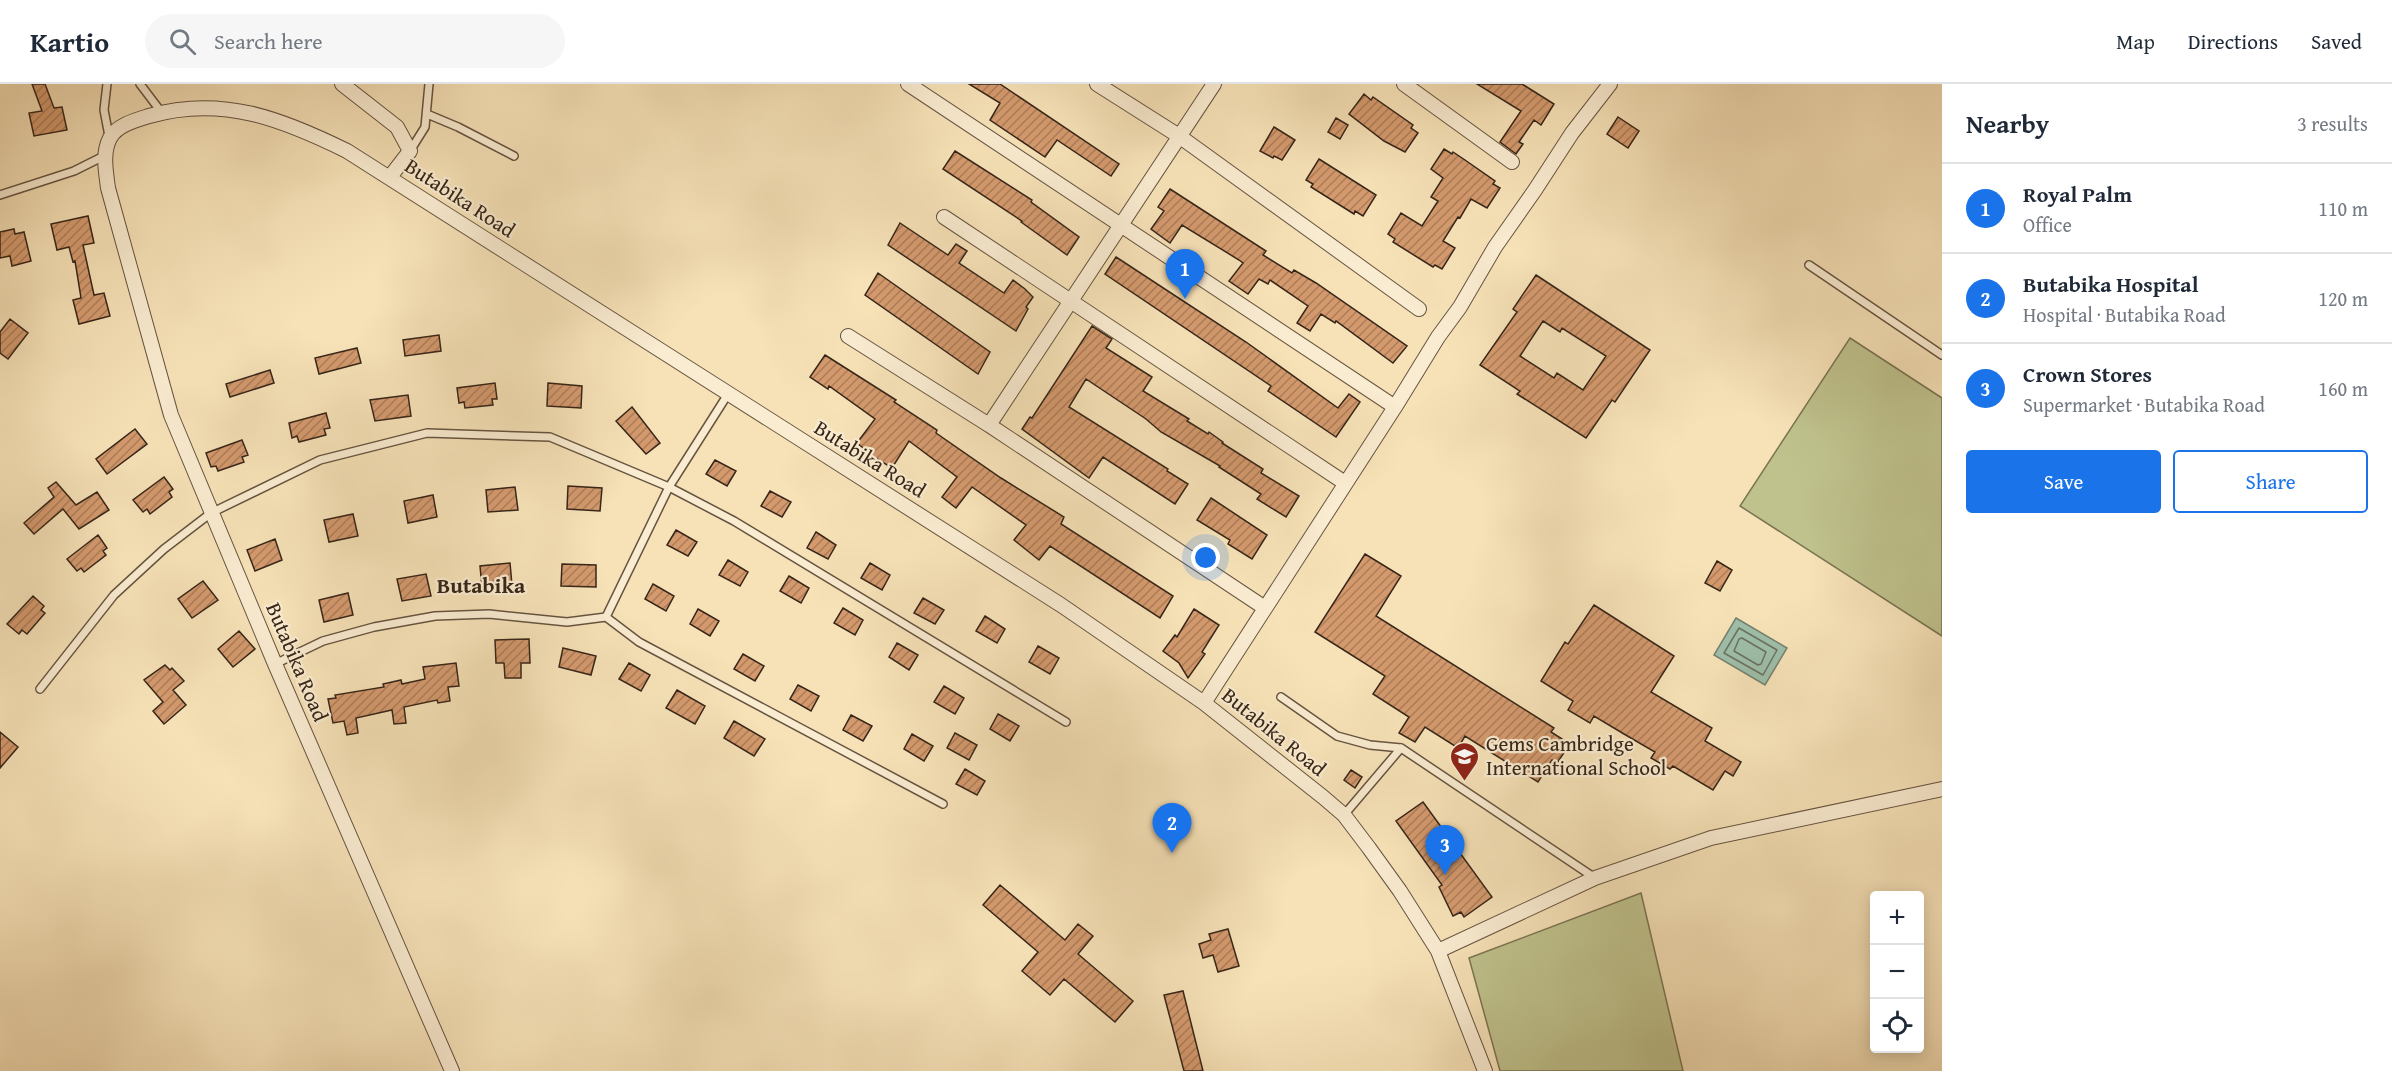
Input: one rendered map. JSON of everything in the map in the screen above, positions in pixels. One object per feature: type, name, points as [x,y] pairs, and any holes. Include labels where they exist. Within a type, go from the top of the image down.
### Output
[{"type":"street","points":[[342,84],[397,127],[410,151],[390,177]]},
{"type":"street","points":[[908,84],[1395,407]]},
{"type":"street","points":[[1097,84],[1179,136],[1419,309]]},
{"type":"street","points":[[989,425],[1214,84]]},
{"type":"street","points":[[1404,84],[1512,162]]},
{"type":"street","points":[[1204,703],[1438,337],[1460,307],[1495,247],[1572,133],[1610,84]]},
{"type":"street","name":"Butabika Road","points":[[452,1071],[275,664],[171,415],[108,188],[105,156],[110,138],[118,129],[162,113],[236,109],[301,129],[347,151],[1061,605],[1204,703],[1344,815],[1400,891],[1438,951],[1485,1071]]},
{"type":"street","points":[[944,216],[1346,483]]},
{"type":"street","points":[[848,336],[989,425],[1265,608]]},
{"type":"street","points":[[1438,951],[1595,878],[1711,838],[1942,789]]},
{"type":"lane","points":[[107,84],[104,110],[110,138]]},
{"type":"lane","points":[[140,84],[162,113]]},
{"type":"lane","points":[[410,151],[421,137],[427,114],[429,84]]},
{"type":"lane","points":[[427,114],[514,156]]},
{"type":"lane","points":[[0,195],[74,171],[105,156]]},
{"type":"lane","points":[[1809,265],[1942,355]]},
{"type":"lane","points":[[606,617],[669,487],[728,394]]},
{"type":"lane","points":[[40,689],[114,595],[164,549],[211,513],[320,460],[427,433],[550,437],[669,487],[734,522],[1066,722]]},
{"type":"lane","points":[[275,664],[323,641],[374,627],[435,616],[489,614],[567,622],[606,617],[639,642],[943,804]]},
{"type":"lane","points":[[1281,697],[1337,736],[1370,745],[1401,748],[1595,878]]},
{"type":"lane","points":[[1344,815],[1401,748]]},
{"type":"green space","points":[[1850,338],[1942,398],[1942,636],[1740,506]]},
{"type":"green space","points":[[1641,893],[1683,1071],[1500,1071],[1469,958]]},
{"type":"water","points":[[1736,618],[1787,648],[1765,685],[1714,655]]},
{"type":"building","points":[[32,84],[45,84],[54,108],[62,107],[67,130],[34,136],[29,113],[42,111]]},
{"type":"building","points":[[969,84],[1000,84],[1119,164],[1111,176],[1057,140],[1045,157],[990,120],[1000,103]]},
{"type":"building","points":[[1477,84],[1522,84],[1554,104],[1541,125],[1534,120],[1519,142],[1523,144],[1516,154],[1500,142],[1521,111]]},
{"type":"building","points":[[1364,94],[1371,100],[1373,97],[1413,125],[1411,128],[1418,133],[1405,152],[1384,141],[1349,114]]},
{"type":"building","points":[[1618,117],[1639,131],[1628,148],[1607,134]]},
{"type":"building","points":[[1336,118],[1348,125],[1340,139],[1328,132]]},
{"type":"building","points":[[1274,127],[1295,140],[1282,160],[1260,151]]},
{"type":"building","points":[[1444,149],[1465,160],[1495,181],[1493,184],[1500,188],[1487,208],[1471,199],[1460,218],[1458,217],[1443,241],[1455,248],[1442,269],[1435,265],[1433,267],[1393,242],[1395,239],[1388,234],[1401,213],[1422,226],[1438,201],[1431,197],[1443,178],[1431,169]]},
{"type":"building","points":[[955,151],[1032,200],[1031,202],[1079,237],[1067,255],[1022,221],[943,169]]},
{"type":"building","points":[[1319,159],[1376,195],[1363,216],[1355,211],[1354,214],[1311,187],[1313,184],[1306,180]]},
{"type":"building","points":[[1170,189],[1266,251],[1263,255],[1292,273],[1294,270],[1316,283],[1407,346],[1393,363],[1336,321],[1335,323],[1321,314],[1310,331],[1297,323],[1308,306],[1270,280],[1268,284],[1259,279],[1248,294],[1229,281],[1243,263],[1239,260],[1182,225],[1170,243],[1151,229],[1164,211],[1158,207]]},
{"type":"building","points":[[88,216],[94,243],[83,245],[94,295],[104,293],[110,316],[79,324],[73,300],[81,298],[75,261],[73,262],[69,247],[57,250],[51,224]]},
{"type":"building","points":[[900,223],[948,255],[956,244],[967,251],[959,263],[1004,293],[1013,280],[1025,289],[1033,297],[1016,331],[888,245]]},
{"type":"building","points":[[14,229],[15,234],[24,232],[31,261],[12,266],[10,256],[0,258],[0,232]]},
{"type":"building","points":[[1116,257],[1246,342],[1338,408],[1349,394],[1360,402],[1336,437],[1268,391],[1271,386],[1105,274]]},
{"type":"building","points":[[878,273],[990,352],[978,374],[865,295]]},
{"type":"building","points":[[1536,275],[1650,350],[1615,402],[1612,400],[1586,438],[1517,394],[1520,391],[1480,365],[1517,312],[1513,309]],"holes":[[[1543,321],[1560,332],[1562,328],[1606,356],[1583,390],[1557,373],[1554,378],[1520,356]]]},
{"type":"building","points":[[10,319],[28,333],[8,359],[0,353],[0,332]]},
{"type":"building","points":[[1092,326],[1112,339],[1106,348],[1152,377],[1143,391],[1189,419],[1187,421],[1208,434],[1209,432],[1263,469],[1261,473],[1299,496],[1286,517],[1257,499],[1261,494],[1220,466],[1161,432],[1146,419],[1086,379],[1069,407],[1188,484],[1175,504],[1103,457],[1089,478],[1022,429],[1030,417],[1032,418]]},
{"type":"building","points":[[439,335],[441,351],[405,356],[403,340]]},
{"type":"building","points":[[357,348],[361,363],[319,374],[315,358]]},
{"type":"building","points":[[825,355],[896,400],[894,402],[937,430],[936,433],[1001,478],[1064,517],[1061,524],[1173,596],[1160,618],[1050,546],[1039,560],[1014,540],[1026,525],[972,487],[956,508],[942,497],[957,477],[909,441],[892,468],[874,457],[857,443],[875,419],[829,386],[828,389],[810,377]]},
{"type":"building","points":[[270,370],[274,383],[230,397],[226,384]]},
{"type":"building","points":[[495,383],[497,399],[492,399],[493,405],[465,408],[464,402],[459,403],[457,388]]},
{"type":"building","points":[[548,383],[582,386],[581,408],[547,406]]},
{"type":"building","points":[[408,395],[411,416],[375,421],[370,400]]},
{"type":"building","points":[[632,407],[660,443],[646,454],[616,421]]},
{"type":"building","points":[[326,413],[330,428],[324,429],[326,435],[299,442],[297,436],[292,438],[289,423]]},
{"type":"building","points":[[135,429],[147,444],[107,474],[96,459]]},
{"type":"building","points":[[242,440],[248,455],[242,457],[244,462],[218,471],[216,466],[211,467],[206,453]]},
{"type":"building","points":[[715,460],[736,471],[727,486],[706,474]]},
{"type":"building","points":[[164,477],[173,489],[169,492],[172,497],[150,514],[147,509],[143,512],[133,500]]},
{"type":"building","points":[[56,482],[76,505],[97,492],[109,510],[79,529],[63,509],[34,534],[24,523],[54,497],[48,488]]},
{"type":"building","points":[[568,486],[602,488],[600,511],[567,509]]},
{"type":"building","points":[[515,487],[518,510],[488,512],[486,490]]},
{"type":"building","points":[[770,491],[791,502],[782,517],[761,506]]},
{"type":"building","points":[[433,495],[437,517],[408,523],[404,501]]},
{"type":"building","points":[[1211,498],[1267,535],[1252,559],[1228,544],[1230,540],[1197,520]]},
{"type":"building","points":[[353,514],[358,536],[329,542],[324,520]]},
{"type":"building","points":[[676,530],[697,542],[688,556],[667,545]]},
{"type":"building","points":[[816,532],[836,545],[828,559],[807,548]]},
{"type":"building","points":[[98,535],[107,548],[103,551],[106,555],[84,572],[81,568],[77,571],[67,559]]},
{"type":"building","points":[[275,539],[282,560],[255,571],[247,550]]},
{"type":"building","points":[[1365,554],[1401,576],[1376,616],[1554,728],[1551,732],[1570,744],[1557,763],[1552,760],[1538,782],[1465,736],[1458,748],[1425,727],[1415,742],[1399,733],[1409,717],[1373,694],[1385,676],[1315,632]]},
{"type":"building","points":[[728,560],[748,572],[740,586],[719,575]]},
{"type":"building","points":[[1717,561],[1732,570],[1720,591],[1705,583]]},
{"type":"building","points":[[510,563],[512,585],[482,588],[480,566]]},
{"type":"building","points":[[870,563],[890,575],[882,590],[861,578]]},
{"type":"building","points":[[562,564],[596,565],[596,587],[561,586]]},
{"type":"building","points":[[426,574],[431,596],[402,601],[397,579]]},
{"type":"building","points":[[789,576],[809,588],[801,603],[780,591]]},
{"type":"building","points":[[203,581],[218,600],[192,618],[178,599]]},
{"type":"building","points":[[653,584],[674,596],[666,611],[645,599]]},
{"type":"building","points":[[348,593],[353,615],[324,622],[319,600]]},
{"type":"building","points":[[33,596],[44,606],[41,610],[45,613],[27,634],[22,630],[19,634],[7,624]]},
{"type":"building","points":[[923,598],[944,610],[935,624],[914,613]]},
{"type":"building","points":[[1594,605],[1674,656],[1651,692],[1712,728],[1705,741],[1741,762],[1733,776],[1725,771],[1713,790],[1673,766],[1670,769],[1651,758],[1655,752],[1594,716],[1590,723],[1568,710],[1573,701],[1541,681],[1565,642],[1568,644]]},
{"type":"building","points":[[843,608],[863,620],[855,635],[834,623]]},
{"type":"building","points":[[698,609],[719,621],[710,636],[690,624]]},
{"type":"building","points":[[1194,609],[1219,625],[1202,652],[1205,654],[1188,678],[1179,663],[1163,651],[1175,635],[1177,637]]},
{"type":"building","points":[[985,616],[1005,629],[997,643],[976,631]]},
{"type":"building","points":[[239,631],[255,649],[233,667],[218,649]]},
{"type":"building","points":[[529,639],[530,663],[521,663],[521,678],[505,678],[504,663],[496,663],[495,640]]},
{"type":"building","points":[[897,643],[918,655],[909,670],[889,657]]},
{"type":"building","points":[[1038,646],[1059,658],[1050,674],[1029,662]]},
{"type":"building","points":[[563,648],[596,656],[591,675],[559,667]]},
{"type":"building","points":[[743,654],[764,666],[755,681],[734,669]]},
{"type":"building","points":[[456,663],[459,686],[448,687],[450,701],[438,703],[437,700],[404,707],[406,723],[394,724],[392,710],[356,718],[358,733],[347,735],[344,721],[333,723],[328,699],[336,698],[335,695],[384,687],[383,684],[401,680],[402,684],[425,679],[423,667]]},
{"type":"building","points":[[629,663],[650,675],[641,691],[619,679]]},
{"type":"building","points":[[165,665],[170,670],[172,668],[184,681],[173,690],[186,705],[164,724],[153,711],[163,702],[144,680]]},
{"type":"building","points":[[798,685],[819,696],[811,711],[790,699]]},
{"type":"building","points":[[944,686],[964,698],[955,714],[934,702]]},
{"type":"building","points":[[677,690],[705,706],[695,724],[666,708]]},
{"type":"building","points":[[998,714],[1019,726],[1010,741],[990,729]]},
{"type":"building","points":[[851,715],[872,726],[863,741],[843,730]]},
{"type":"building","points":[[734,721],[765,739],[754,756],[724,738]]},
{"type":"building","points":[[0,732],[18,747],[0,768]]},
{"type":"building","points":[[955,733],[977,745],[969,760],[947,748]]},
{"type":"building","points":[[912,734],[933,746],[924,761],[904,749]]},
{"type":"building","points":[[965,769],[985,781],[977,795],[956,784]]},
{"type":"building","points":[[1351,770],[1362,777],[1355,788],[1344,780]]},
{"type":"building","points":[[1423,802],[1492,897],[1464,917],[1461,912],[1453,916],[1439,887],[1442,885],[1396,821]]},
{"type":"building","points":[[1000,885],[1065,940],[1078,924],[1093,936],[1078,954],[1133,1001],[1115,1022],[1064,979],[1050,995],[1022,971],[1038,952],[983,905]]},
{"type":"building","points":[[1228,929],[1239,966],[1218,972],[1213,955],[1203,958],[1199,944],[1211,940],[1209,934]]},
{"type":"building","points":[[1183,991],[1203,1071],[1184,1071],[1164,995]]},
{"type":"place","name":"Royal Palm","points":[[1185,299]]},
{"type":"place","name":"Gems Cambridge International School","points":[[1465,782]]},
{"type":"place","name":"Butabika Hospital","points":[[1172,853]]},
{"type":"place","name":"Crown Stores","points":[[1445,875]]},
{"type":"district","name":"Butabika","points":[[481,585]]}]
